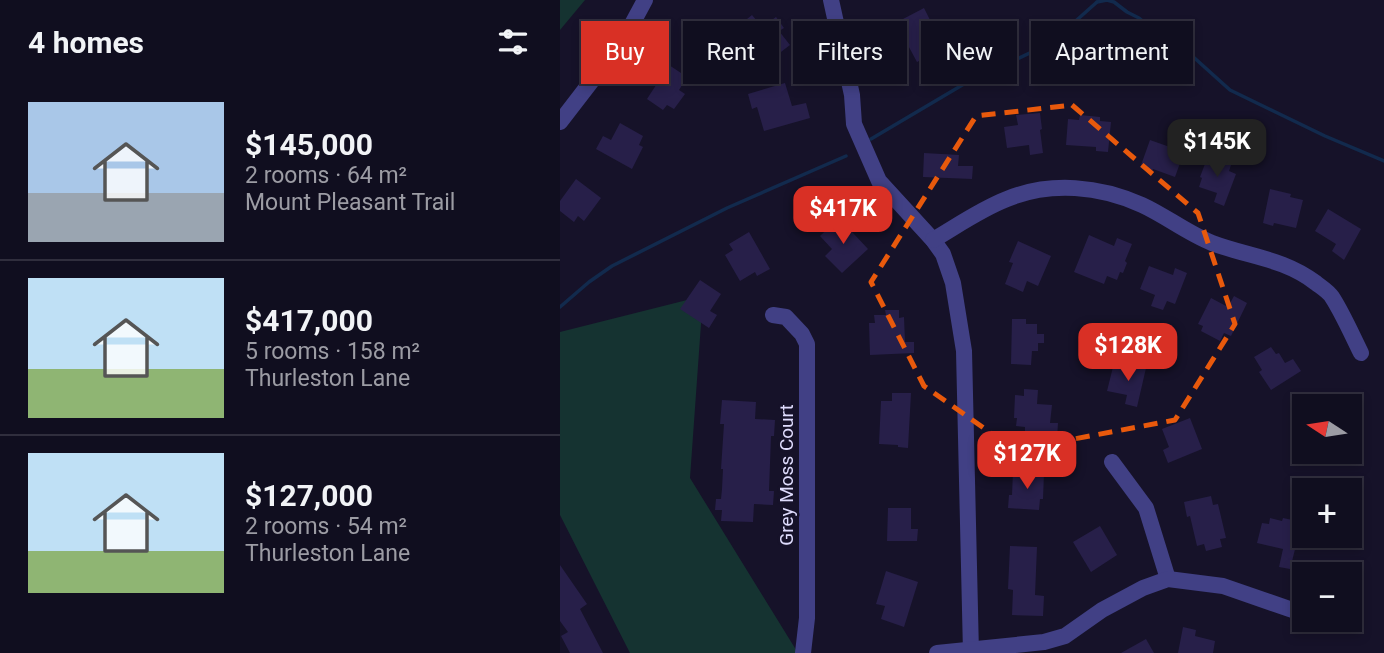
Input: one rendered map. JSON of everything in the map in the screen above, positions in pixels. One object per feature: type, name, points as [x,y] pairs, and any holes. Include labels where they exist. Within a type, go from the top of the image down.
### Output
[{"type":"street","points":[[560,121],[624,39],[645,0]]},
{"type":"street","points":[[831,0],[852,95],[854,124],[879,181],[933,240],[943,254],[953,283],[964,351],[971,651]]},
{"type":"street","points":[[933,240],[1006,199],[1030,191],[1075,188],[1121,195],[1212,243],[1285,264],[1302,273],[1330,294],[1362,353]]},
{"type":"street","name":"Grey Moss Court","points":[[773,315],[786,317],[802,334],[807,344],[807,618],[803,653]]},
{"type":"street","points":[[1112,462],[1146,508],[1168,579]]},
{"type":"street","points":[[937,653],[1044,642],[1065,636],[1102,610],[1143,587],[1168,579],[1223,586],[1292,610]]},
{"type":"highlighted area","points":[[1072,105],[1198,213],[1235,324],[1175,420],[1015,450],[924,386],[871,282],[976,116]]},
{"type":"green space","points":[[560,0],[585,0],[560,30]]},
{"type":"green space","points":[[703,296],[690,478],[798,653],[630,653],[560,515],[560,332]]},
{"type":"building","points":[[924,8],[930,21],[921,21],[921,60],[917,62],[907,43],[907,21],[899,21]]},
{"type":"building","points":[[752,15],[757,21],[744,21]]},
{"type":"building","points":[[779,31],[790,45],[779,53]]},
{"type":"building","points":[[669,65],[683,74],[683,84],[679,90],[685,94],[674,109],[667,105],[663,110],[647,99],[657,84],[669,84]]},
{"type":"building","points":[[785,83],[792,106],[806,103],[810,118],[764,131],[757,107],[752,109],[748,94]]},
{"type":"building","points":[[1040,113],[1043,153],[1030,155],[1029,145],[1007,148],[1004,127],[1018,125],[1016,115]]},
{"type":"building","points":[[1080,115],[1100,117],[1100,121],[1111,122],[1108,152],[1096,151],[1096,147],[1066,145],[1068,119],[1079,120]]},
{"type":"building","points":[[620,123],[643,136],[639,145],[643,147],[632,169],[596,149],[603,136],[611,140]]},
{"type":"building","points":[[1150,140],[1184,152],[1175,177],[1153,169],[1152,172],[1140,168]]},
{"type":"building","points":[[924,153],[959,155],[958,166],[973,166],[972,179],[923,177]]},
{"type":"building","points":[[1208,156],[1231,165],[1229,171],[1236,174],[1224,206],[1214,202],[1217,193],[1199,187]]},
{"type":"building","points":[[576,179],[601,198],[584,221],[578,216],[574,222],[560,211],[560,201]]},
{"type":"building","points":[[1270,189],[1303,200],[1296,228],[1263,223]]},
{"type":"building","points":[[1328,209],[1361,229],[1344,260],[1332,251],[1336,244],[1315,231]]},
{"type":"building","points":[[839,218],[868,249],[842,273],[825,256],[832,249],[820,236]]},
{"type":"building","points":[[749,232],[770,269],[757,276],[755,272],[740,281],[725,255],[733,250],[729,244]]},
{"type":"building","points":[[1089,235],[1114,246],[1117,238],[1132,244],[1123,273],[1120,272],[1117,280],[1107,276],[1104,284],[1074,272]]},
{"type":"building","points":[[1018,241],[1051,256],[1038,286],[1027,281],[1023,292],[1005,284],[1013,263],[1009,262]]},
{"type":"building","points":[[1149,266],[1173,275],[1175,268],[1187,273],[1175,304],[1167,301],[1163,310],[1151,306],[1155,295],[1140,289]]},
{"type":"building","points":[[700,280],[721,294],[710,311],[717,315],[709,328],[680,309]]},
{"type":"building","points":[[1234,296],[1247,303],[1231,336],[1224,333],[1220,341],[1201,331],[1203,326],[1198,324],[1211,298],[1228,307]]},
{"type":"building","points":[[885,310],[899,310],[899,318],[904,317],[905,342],[914,342],[914,353],[870,355],[869,323],[875,323],[874,315],[886,315]]},
{"type":"building","points":[[1012,319],[1026,319],[1026,324],[1037,324],[1037,334],[1044,334],[1044,343],[1038,343],[1038,351],[1032,351],[1031,365],[1011,364]]},
{"type":"building","points":[[1271,347],[1285,363],[1293,359],[1301,371],[1271,390],[1259,372],[1262,370],[1254,357]]},
{"type":"building","points":[[1124,363],[1146,368],[1137,407],[1125,404],[1127,395],[1107,391],[1113,367],[1123,369]]},
{"type":"building","points":[[1024,389],[1038,390],[1037,404],[1052,405],[1050,423],[1058,423],[1057,439],[1031,437],[1031,432],[1025,431],[1025,427],[1016,426],[1015,395],[1024,396]]},
{"type":"building","points":[[892,393],[911,393],[908,448],[879,444],[881,401],[892,401]]},
{"type":"building","points":[[722,400],[756,402],[755,419],[775,420],[774,436],[771,436],[769,491],[774,491],[773,505],[754,504],[753,522],[721,521],[722,510],[715,510],[716,499],[721,499],[722,489]]},
{"type":"building","points":[[1190,418],[1202,449],[1168,463],[1163,450],[1169,447],[1162,429]]},
{"type":"building","points":[[1013,471],[1044,473],[1043,499],[1040,499],[1039,510],[1008,508],[1009,495],[1012,495]]},
{"type":"building","points":[[1211,496],[1213,505],[1218,504],[1226,538],[1220,539],[1222,547],[1206,551],[1204,544],[1197,546],[1184,502]]},
{"type":"building","points":[[888,508],[911,508],[911,529],[918,529],[917,541],[887,541]]},
{"type":"building","points":[[1270,518],[1292,520],[1292,548],[1295,548],[1290,569],[1279,567],[1283,549],[1257,543],[1262,523],[1269,524]]},
{"type":"building","points":[[1100,526],[1117,555],[1091,572],[1073,542]]},
{"type":"building","points":[[1010,546],[1037,547],[1035,595],[1044,596],[1043,616],[1012,615],[1013,590],[1008,589]]},
{"type":"building","points":[[560,565],[587,604],[580,609],[603,653],[570,653],[561,636],[568,632],[560,621]]},
{"type":"building","points":[[886,571],[918,582],[904,627],[881,619],[885,606],[876,604]]},
{"type":"building","points":[[1183,627],[1196,630],[1195,636],[1215,641],[1213,653],[1178,653]]},
{"type":"building","points":[[1146,639],[1154,653],[1121,653]]},
{"type":"waterway","points":[[1097,2],[1114,2],[1154,31],[1180,45],[1230,90],[1384,161]]},
{"type":"waterway","points":[[871,139],[964,84],[1051,43],[1097,2]]},
{"type":"waterway","points":[[560,307],[612,266],[727,208],[846,156]]}]
